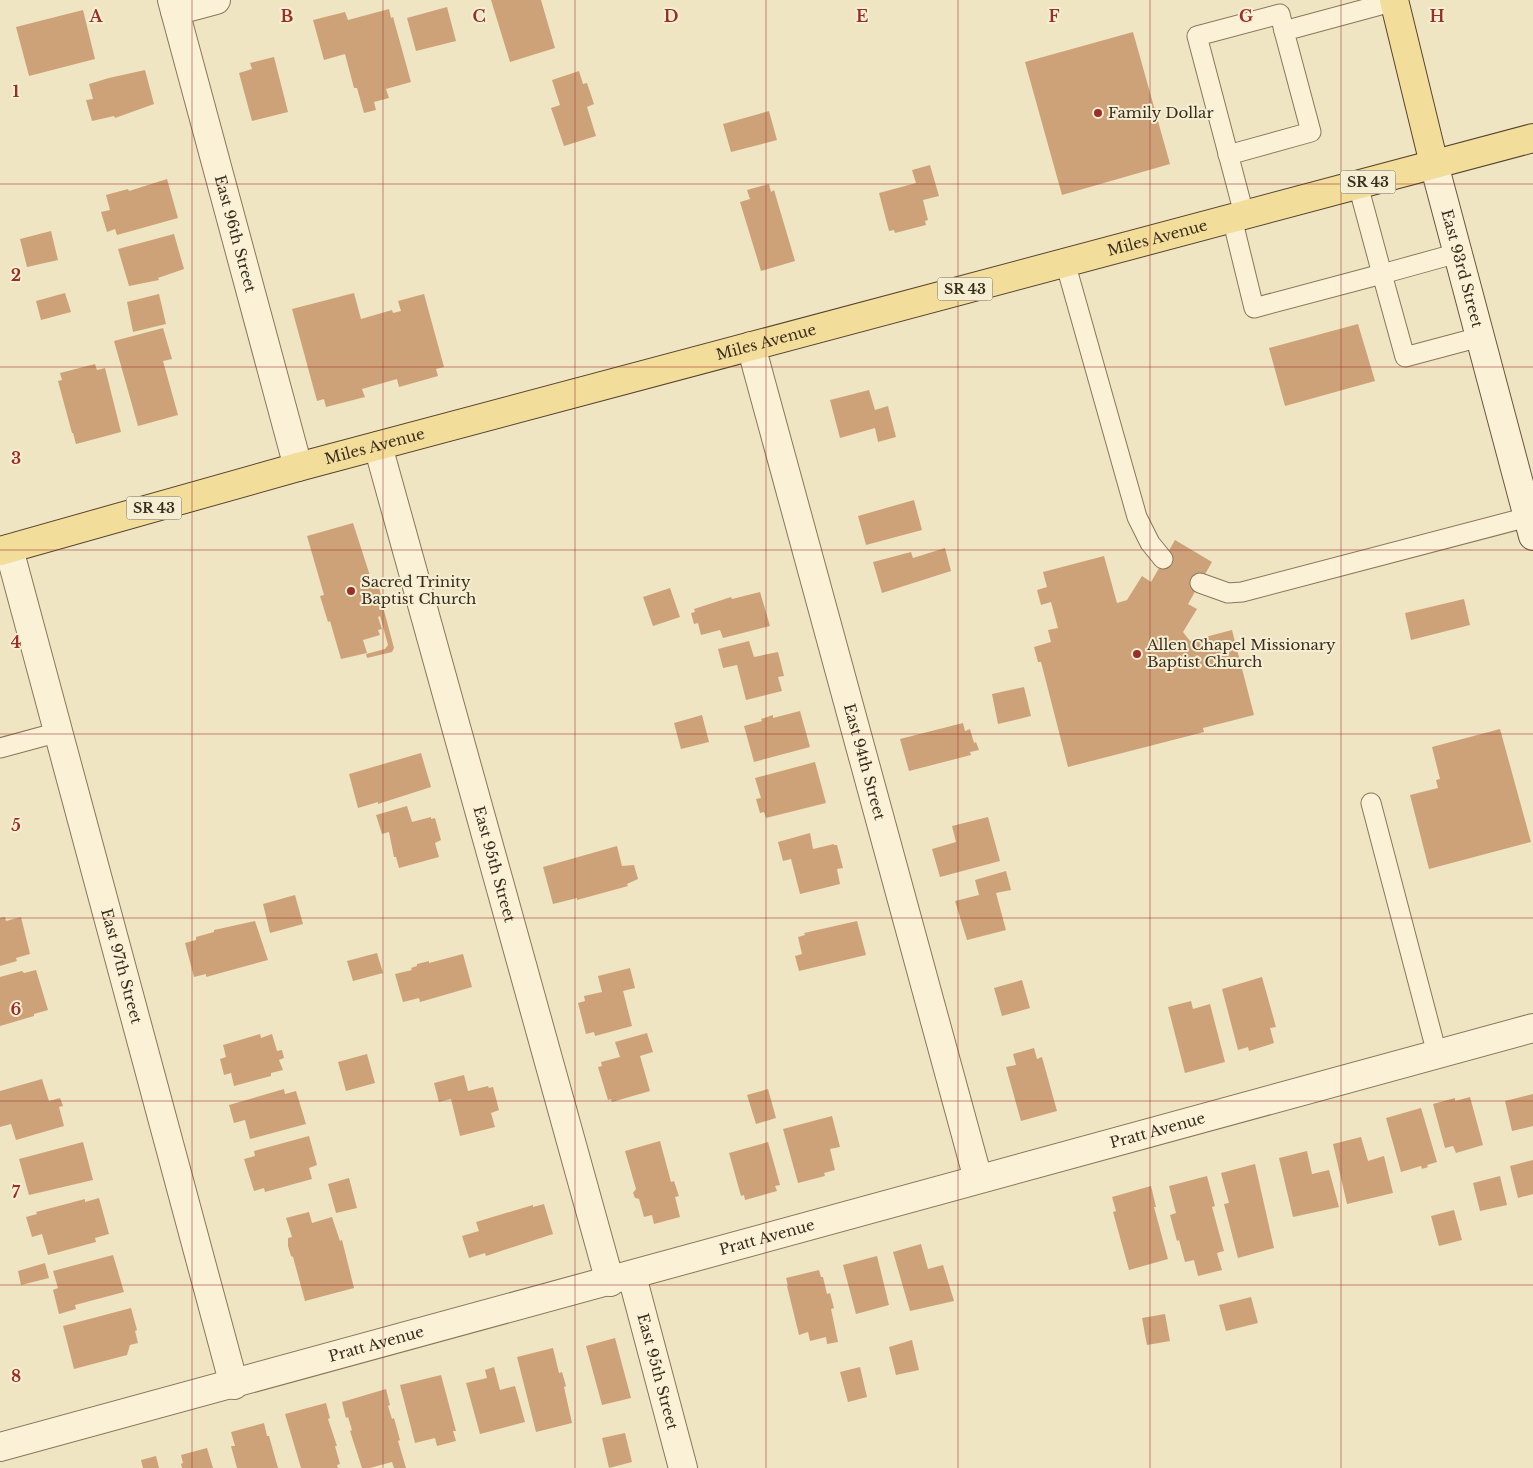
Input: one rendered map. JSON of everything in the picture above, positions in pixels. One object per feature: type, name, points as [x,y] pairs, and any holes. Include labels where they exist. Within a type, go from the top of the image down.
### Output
[{"type":"main road","name":"East 93rd Street","points":[[1394,0],[1434,164]]},
{"type":"main road","name":"Miles Avenue","points":[[5,550],[298,467],[1533,138]]},
{"type":"street","points":[[174,5],[216,0]]},
{"type":"street","name":"East 96th Street","points":[[174,5],[298,467]]},
{"type":"street","name":"East 93rd Street","points":[[1434,164],[1531,526]]},
{"type":"street","name":"East 94th Street","points":[[751,346],[978,1179]]},
{"type":"street","name":"East 95th Street","points":[[378,446],[621,1279],[683,1468]]},
{"type":"street","name":"East 97th Street","points":[[5,550],[58,732],[234,1385]]},
{"type":"street","name":"Pratt Avenue","points":[[0,1448],[1533,1028]]},
{"type":"lane","points":[[1284,31],[1394,0]]},
{"type":"lane","points":[[1228,155],[1311,132],[1280,14],[1197,36],[1228,155],[1254,308],[1458,253]]},
{"type":"lane","points":[[1358,185],[1405,357],[1480,337]]},
{"type":"lane","points":[[1065,262],[1137,517],[1150,543],[1163,559]]},
{"type":"lane","points":[[1200,583],[1228,593],[1242,592],[1531,526]]},
{"type":"lane","points":[[0,748],[58,732]]},
{"type":"lane","points":[[1372,803],[1437,1054]]},
{"type":"building","points":[[491,0],[541,0],[555,48],[510,62]]},
{"type":"building","points":[[447,7],[456,41],[416,51],[407,18]]},
{"type":"building","points":[[389,9],[391,18],[393,17],[411,82],[386,89],[389,98],[374,102],[376,110],[364,113],[357,88],[354,88],[345,54],[324,60],[313,20],[345,12],[348,20]]},
{"type":"building","points":[[83,10],[95,59],[29,76],[16,27]]},
{"type":"building","name":"Family Dollar","points":[[1133,32],[1170,164],[1062,195],[1025,62]]},
{"type":"building","points":[[274,57],[288,112],[252,121],[239,73],[252,69],[250,63]]},
{"type":"building","points":[[145,70],[154,104],[115,118],[114,116],[92,121],[86,100],[93,99],[89,84]]},
{"type":"building","points":[[579,71],[583,84],[587,83],[594,104],[587,107],[596,136],[564,146],[551,108],[560,105],[552,80]]},
{"type":"building","points":[[769,111],[777,140],[731,152],[723,124]]},
{"type":"building","points":[[930,165],[939,196],[923,200],[928,220],[925,221],[926,225],[895,233],[894,230],[889,231],[879,193],[916,183],[912,170]]},
{"type":"building","points":[[167,179],[178,218],[117,235],[115,229],[107,232],[101,212],[110,210],[106,195],[128,189],[129,191]]},
{"type":"building","points":[[769,184],[771,192],[774,190],[795,261],[761,271],[740,202],[750,199],[747,190]]},
{"type":"building","points":[[51,231],[58,260],[27,267],[20,239]]},
{"type":"building","points":[[174,234],[184,269],[158,278],[159,280],[129,286],[118,249]]},
{"type":"building","points":[[65,293],[71,312],[41,320],[36,301]]},
{"type":"building","points":[[354,293],[361,319],[392,310],[393,313],[401,311],[398,301],[424,294],[444,367],[436,369],[438,376],[399,387],[397,379],[362,389],[365,397],[326,407],[324,399],[317,401],[292,309]]},
{"type":"building","points":[[159,294],[166,324],[133,332],[127,302]]},
{"type":"building","points":[[1358,324],[1375,381],[1285,406],[1269,348]]},
{"type":"building","points":[[163,328],[172,359],[163,361],[178,415],[138,426],[114,341]]},
{"type":"building","points":[[95,364],[97,370],[105,368],[121,432],[76,444],[58,381],[62,380],[60,373]]},
{"type":"building","points":[[869,390],[875,410],[888,406],[896,437],[878,442],[875,428],[840,438],[830,400]]},
{"type":"building","points":[[914,500],[922,530],[866,545],[858,516]]},
{"type":"building","name":"Sacred Trinity Baptist Church","points":[[353,523],[372,582],[379,587],[381,596],[377,604],[382,603],[394,648],[392,652],[367,658],[366,654],[385,649],[388,645],[380,616],[378,617],[382,629],[378,630],[380,635],[363,640],[367,653],[341,659],[330,621],[328,622],[320,596],[324,595],[307,536]]},
{"type":"building","name":"Allen Chapel Missionary Baptist Church","points":[[1175,540],[1212,562],[1188,604],[1197,609],[1183,632],[1190,641],[1232,630],[1254,715],[1203,728],[1204,732],[1068,767],[1041,662],[1038,662],[1034,647],[1051,642],[1048,630],[1058,628],[1051,602],[1041,605],[1037,590],[1047,587],[1043,572],[1104,556],[1117,603],[1127,600],[1142,576],[1151,582]]},
{"type":"building","points":[[945,548],[951,571],[882,593],[873,562],[911,552],[913,558]]},
{"type":"building","points":[[670,588],[680,617],[653,626],[643,597]]},
{"type":"building","points":[[760,592],[770,626],[723,638],[720,630],[701,635],[698,623],[694,624],[691,613],[695,612],[694,609],[731,597],[732,599]]},
{"type":"building","points":[[1464,599],[1470,625],[1411,640],[1405,613]]},
{"type":"building","points":[[749,641],[754,657],[778,652],[784,676],[778,677],[782,691],[746,700],[737,665],[723,668],[718,649]]},
{"type":"building","points":[[1024,687],[1031,716],[998,724],[992,694]]},
{"type":"building","points":[[800,711],[810,747],[754,762],[744,726],[762,721],[761,719],[773,715],[773,718]]},
{"type":"building","points":[[702,715],[709,742],[681,749],[674,723]]},
{"type":"building","points":[[963,723],[965,731],[970,729],[974,743],[976,742],[979,750],[970,752],[971,755],[909,771],[900,739]]},
{"type":"building","points":[[1500,729],[1531,842],[1429,869],[1410,795],[1438,788],[1436,780],[1440,779],[1432,747]]},
{"type":"building","points":[[421,753],[431,787],[378,804],[378,802],[358,808],[349,774]]},
{"type":"building","points":[[815,762],[826,803],[766,818],[764,812],[760,813],[756,799],[761,798],[755,778]]},
{"type":"building","points":[[407,806],[412,822],[431,817],[431,819],[435,818],[441,840],[435,843],[439,857],[399,868],[396,857],[394,857],[389,832],[382,834],[376,815]]},
{"type":"building","points":[[988,817],[1000,861],[940,877],[932,849],[956,842],[952,826]]},
{"type":"building","points":[[810,833],[813,849],[837,845],[843,868],[837,869],[840,884],[800,894],[791,859],[783,861],[778,842]]},
{"type":"building","points":[[617,846],[622,866],[634,865],[638,879],[627,884],[628,886],[577,900],[577,898],[553,904],[543,867]]},
{"type":"building","points":[[1006,871],[1011,890],[996,893],[1006,930],[967,940],[955,901],[979,895],[975,880]]},
{"type":"building","points":[[295,895],[303,924],[270,933],[263,904]]},
{"type":"building","points":[[5,917],[6,921],[21,917],[30,954],[16,958],[17,961],[0,966],[0,918]]},
{"type":"building","points":[[255,921],[268,960],[206,977],[206,974],[194,977],[185,943],[196,940],[196,937],[214,932],[214,930]]},
{"type":"building","points":[[857,921],[866,955],[799,971],[795,956],[802,954],[798,937],[805,935],[804,933]]},
{"type":"building","points":[[377,953],[383,973],[353,981],[347,961]]},
{"type":"building","points":[[463,954],[472,987],[420,1002],[419,998],[403,1002],[395,974],[412,970],[411,968],[417,966],[417,964],[429,961],[429,963]]},
{"type":"building","points":[[630,968],[635,988],[623,991],[632,1026],[595,1036],[594,1032],[586,1034],[578,1003],[585,1001],[584,996],[602,992],[598,976]]},
{"type":"building","points":[[36,970],[48,1010],[0,1026],[0,977],[22,971],[24,973]]},
{"type":"building","points":[[1262,977],[1276,1027],[1270,1028],[1274,1043],[1249,1051],[1248,1047],[1238,1050],[1222,989]]},
{"type":"building","points":[[1022,980],[1030,1008],[1002,1016],[994,988]]},
{"type":"building","points":[[1191,1001],[1193,1009],[1210,1004],[1225,1062],[1185,1073],[1168,1007]]},
{"type":"building","points":[[647,1033],[653,1052],[640,1056],[650,1091],[612,1102],[611,1099],[608,1100],[598,1067],[602,1066],[601,1062],[620,1057],[615,1042]]},
{"type":"building","points":[[260,1034],[261,1038],[272,1034],[277,1051],[282,1050],[284,1058],[279,1060],[283,1070],[271,1073],[271,1076],[234,1086],[231,1073],[224,1075],[220,1059],[226,1057],[223,1045]]},
{"type":"building","points":[[1034,1048],[1037,1059],[1042,1057],[1057,1111],[1021,1121],[1006,1067],[1016,1065],[1013,1054]]},
{"type":"building","points":[[367,1054],[375,1083],[346,1091],[338,1062]]},
{"type":"building","points":[[464,1075],[468,1091],[488,1086],[489,1088],[493,1087],[499,1110],[491,1113],[495,1127],[460,1136],[451,1099],[439,1102],[434,1083]]},
{"type":"building","points":[[42,1079],[49,1101],[60,1098],[63,1106],[59,1107],[64,1126],[16,1140],[11,1124],[0,1127],[0,1091]]},
{"type":"building","points":[[284,1089],[285,1094],[296,1091],[306,1124],[250,1139],[245,1120],[234,1123],[229,1105]]},
{"type":"building","points":[[768,1089],[776,1118],[756,1124],[747,1095]]},
{"type":"building","points":[[1533,1094],[1533,1126],[1512,1131],[1505,1101]]},
{"type":"building","points":[[1470,1097],[1483,1145],[1456,1153],[1453,1146],[1445,1148],[1433,1104],[1455,1098],[1455,1101]]},
{"type":"building","points":[[1421,1108],[1437,1162],[1427,1165],[1428,1167],[1422,1169],[1421,1166],[1401,1172],[1386,1118]]},
{"type":"building","points":[[832,1116],[840,1147],[830,1149],[835,1170],[824,1173],[825,1176],[798,1183],[783,1129]]},
{"type":"building","points":[[309,1136],[317,1165],[309,1168],[312,1179],[265,1192],[264,1188],[254,1191],[244,1159],[255,1156],[254,1151]]},
{"type":"building","points":[[1361,1137],[1368,1161],[1384,1156],[1393,1193],[1347,1204],[1333,1144]]},
{"type":"building","points":[[660,1141],[671,1182],[674,1181],[679,1196],[675,1197],[680,1217],[654,1224],[652,1215],[644,1217],[639,1199],[635,1198],[633,1193],[636,1189],[625,1151]]},
{"type":"building","points":[[83,1142],[93,1180],[29,1195],[19,1159]]},
{"type":"building","points":[[768,1142],[780,1185],[775,1186],[777,1191],[745,1200],[744,1195],[741,1196],[729,1153]]},
{"type":"building","points":[[1307,1151],[1312,1174],[1329,1170],[1339,1207],[1293,1217],[1279,1158]]},
{"type":"building","points":[[1533,1160],[1533,1194],[1518,1198],[1510,1166]]},
{"type":"building","points":[[1255,1164],[1274,1248],[1238,1258],[1224,1204],[1229,1203],[1221,1173]]},
{"type":"building","points":[[1207,1176],[1215,1206],[1212,1207],[1224,1251],[1217,1253],[1222,1270],[1198,1276],[1194,1260],[1185,1262],[1179,1240],[1177,1241],[1170,1215],[1176,1213],[1169,1186]]},
{"type":"building","points":[[1500,1176],[1507,1205],[1480,1211],[1473,1183]]},
{"type":"building","points":[[349,1178],[357,1208],[336,1213],[328,1184]]},
{"type":"building","points":[[1151,1186],[1156,1207],[1154,1207],[1168,1259],[1129,1270],[1113,1212],[1116,1211],[1112,1197]]},
{"type":"building","points":[[99,1198],[109,1234],[95,1238],[96,1242],[48,1255],[42,1234],[32,1237],[26,1217],[37,1214],[36,1212],[85,1199],[85,1202]]},
{"type":"building","points":[[544,1204],[553,1234],[486,1256],[485,1253],[469,1258],[462,1236],[479,1231],[476,1222],[533,1205],[533,1207]]},
{"type":"building","points":[[1454,1210],[1462,1240],[1439,1246],[1431,1216]]},
{"type":"building","points":[[309,1212],[312,1223],[332,1217],[340,1241],[342,1240],[354,1288],[305,1301],[293,1257],[288,1246],[288,1238],[292,1237],[286,1218]]},
{"type":"building","points":[[921,1244],[928,1269],[943,1265],[954,1301],[910,1311],[893,1252]]},
{"type":"building","points":[[113,1255],[124,1292],[75,1305],[76,1309],[59,1314],[53,1290],[58,1288],[53,1271]]},
{"type":"building","points":[[877,1256],[889,1305],[856,1314],[843,1265]]},
{"type":"building","points":[[45,1263],[49,1278],[21,1285],[18,1271]]},
{"type":"building","points":[[819,1270],[821,1277],[823,1277],[827,1294],[830,1293],[834,1308],[831,1309],[838,1342],[827,1344],[826,1337],[810,1341],[808,1332],[799,1335],[786,1278]]},
{"type":"building","points":[[1251,1297],[1258,1323],[1226,1331],[1219,1305]]},
{"type":"building","points":[[131,1308],[137,1330],[135,1331],[138,1343],[130,1345],[127,1355],[74,1369],[63,1326]]},
{"type":"building","points":[[1165,1314],[1170,1341],[1147,1345],[1142,1318]]},
{"type":"building","points":[[615,1338],[631,1398],[602,1405],[586,1346]]},
{"type":"building","points":[[912,1340],[919,1370],[896,1375],[889,1347]]},
{"type":"building","points":[[553,1348],[559,1373],[562,1372],[566,1386],[564,1387],[572,1423],[536,1432],[517,1357]]},
{"type":"building","points":[[494,1367],[500,1390],[515,1386],[525,1422],[480,1434],[466,1383],[487,1378],[485,1370]]},
{"type":"building","points":[[860,1367],[867,1397],[848,1402],[840,1372]]},
{"type":"building","points":[[441,1375],[456,1431],[453,1431],[456,1441],[437,1446],[435,1438],[415,1443],[400,1385]]},
{"type":"building","points":[[386,1389],[390,1405],[388,1406],[392,1419],[394,1418],[406,1468],[394,1468],[392,1462],[370,1468],[362,1468],[342,1402]]},
{"type":"building","points":[[326,1403],[330,1418],[328,1419],[337,1446],[335,1446],[340,1464],[337,1465],[338,1468],[301,1468],[285,1414]]},
{"type":"building","points":[[264,1423],[278,1468],[237,1468],[231,1446],[235,1446],[231,1432]]},
{"type":"building","points":[[625,1433],[632,1462],[609,1468],[602,1438]]},
{"type":"building","points":[[207,1448],[213,1468],[182,1468],[181,1455]]},
{"type":"building","points":[[156,1456],[159,1468],[143,1468],[141,1460]]},
{"type":"place","name":"Family Dollar","points":[[1098,113]]},
{"type":"place","name":"Sacred Trinity Baptist Church","points":[[351,591]]},
{"type":"place","name":"Allen Chapel Missionary Baptist Church","points":[[1137,654]]}]
